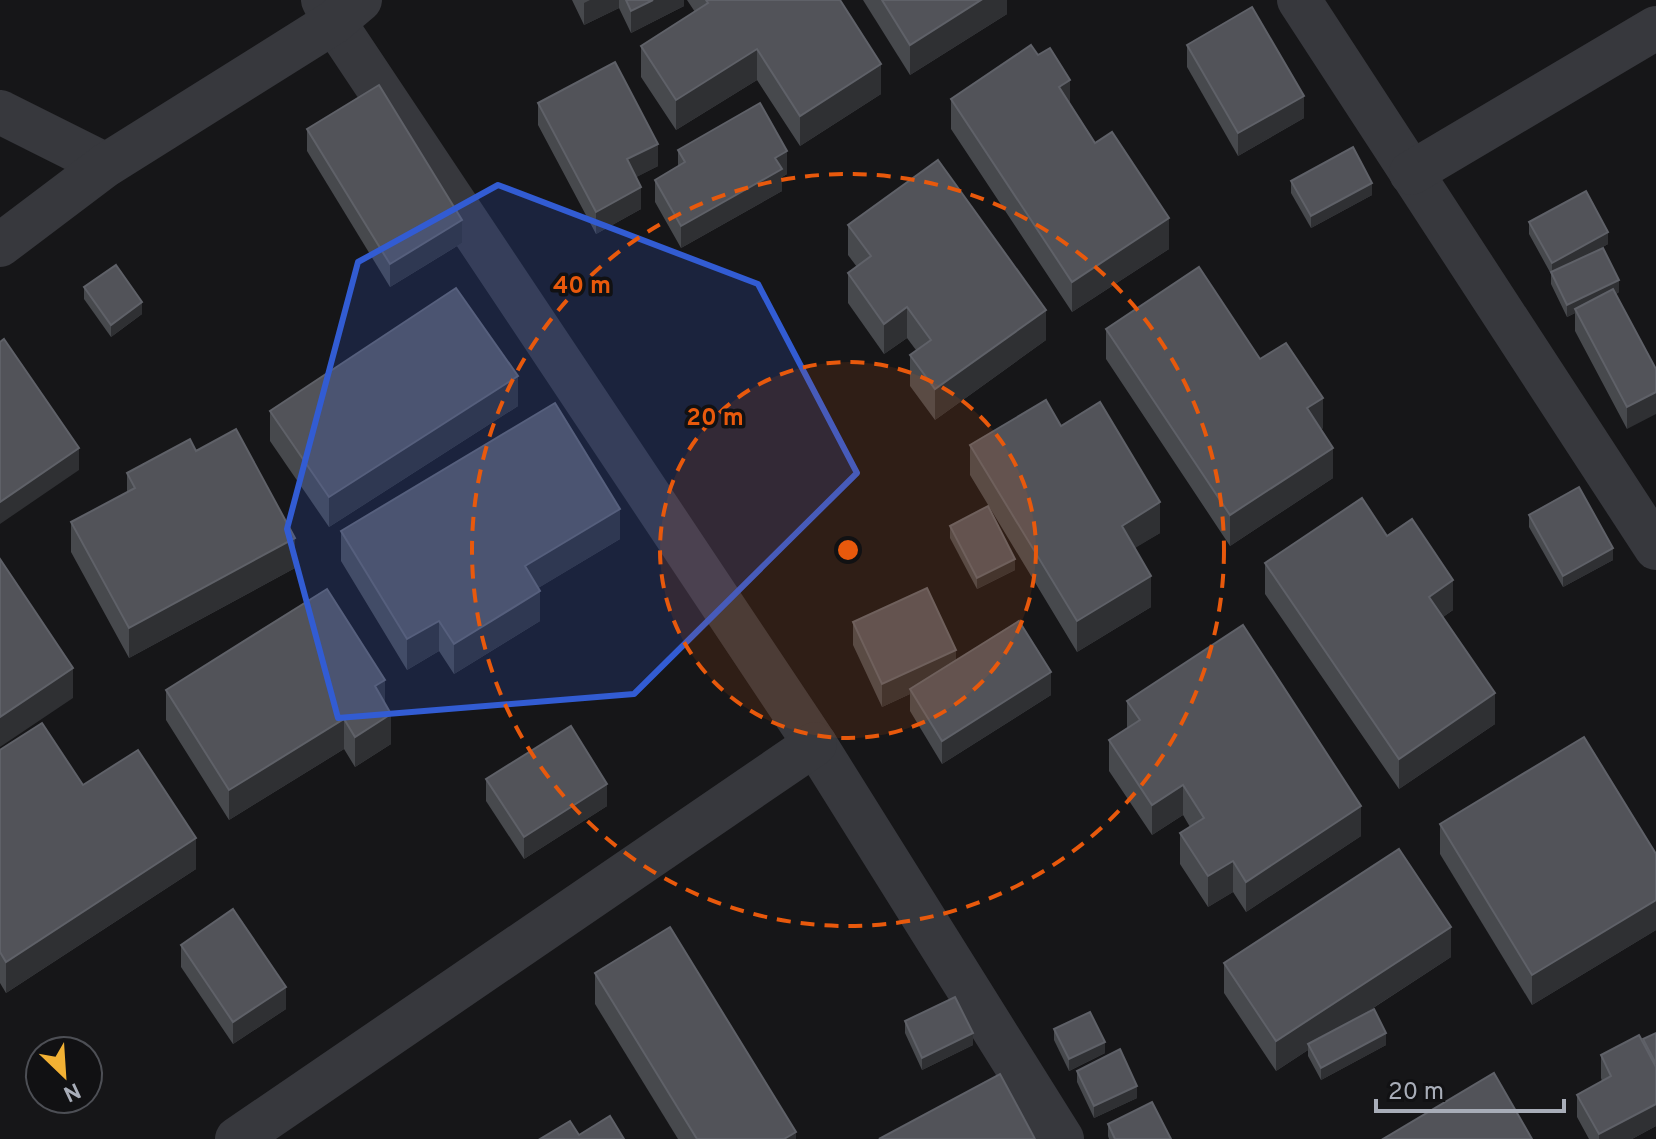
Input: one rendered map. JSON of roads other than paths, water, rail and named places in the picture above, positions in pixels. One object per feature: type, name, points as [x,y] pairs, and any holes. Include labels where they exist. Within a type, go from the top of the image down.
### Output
[{"type":"street","points":[[1299,0],[1656,548]]},
{"type":"street","points":[[0,245],[106,165],[339,7],[815,744],[1062,1139]]},
{"type":"street","points":[[1411,173],[1656,28]]},
{"type":"street","points":[[0,112],[106,165]]},
{"type":"street","points":[[237,1139],[815,744]]}]
